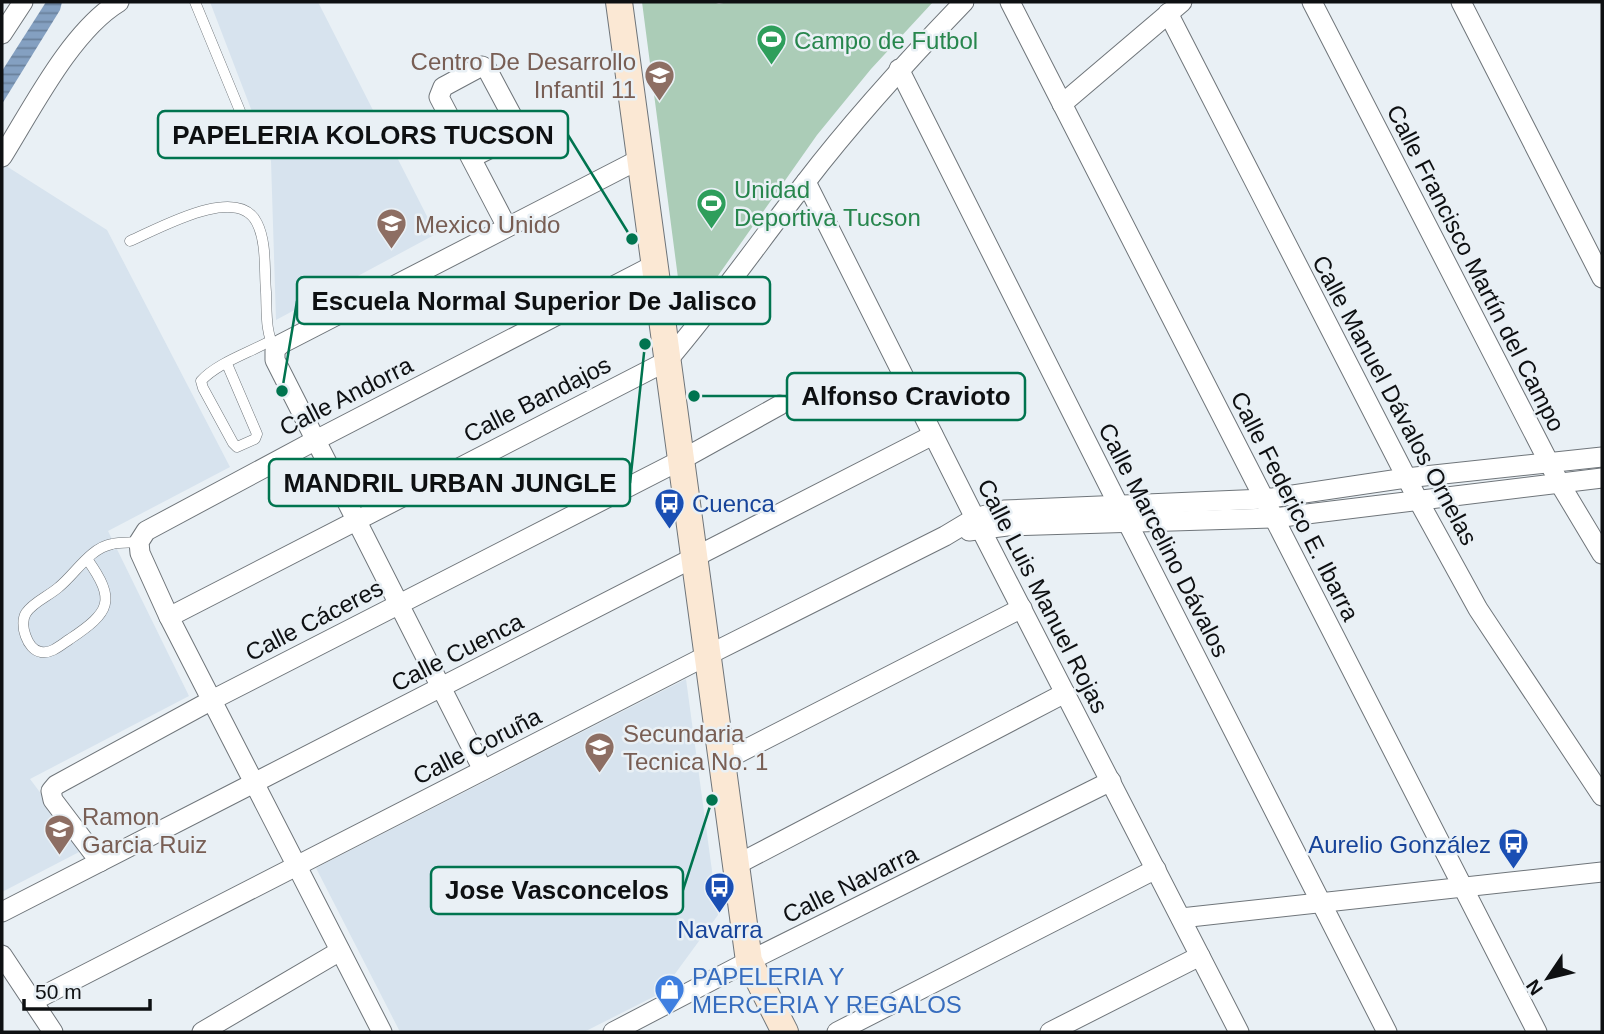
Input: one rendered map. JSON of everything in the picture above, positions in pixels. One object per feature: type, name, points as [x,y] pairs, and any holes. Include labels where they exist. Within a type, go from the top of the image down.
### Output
[{"type":"street","points":[[2,34],[23,2]]},
{"type":"street","points":[[619,2],[749,961],[785,1032]]},
{"type":"street","points":[[667,361],[694,330],[806,182],[899,69],[964,2]]},
{"type":"street","name":"Calle Federico E. Ibarra","points":[[1010,2],[1537,1032]]},
{"type":"street","name":"Calle Francisco Martín del Campo","points":[[1312,2],[1560,484],[1602,554]]},
{"type":"street","points":[[1461,2],[1602,278]]},
{"type":"street","points":[[2,157],[71,48],[107,5]]},
{"type":"street","points":[[1062,104],[1175,7]]},
{"type":"street","name":"Calle Manuel Dávalos Ornelas","points":[[1175,7],[1406,478],[1478,610],[1602,796]]},
{"type":"street","points":[[471,158],[518,132],[518,127],[487,69],[482,66],[454,80],[439,91],[439,97],[507,228]]},
{"type":"street","name":"Calle Marcelino Dávalos","points":[[899,69],[1387,1032]]},
{"type":"street","points":[[484,770],[275,360],[272,346],[281,344],[640,159]]},
{"type":"street","name":"Calle Luis Manuel Rojas","points":[[806,182],[1239,1032]]},
{"type":"street","name":"Calle Andorra","points":[[139,542],[146,531],[654,265]]},
{"type":"street","name":"Calle Bandajos","points":[[169,617],[667,361]]},
{"type":"street","name":"Calle Cáceres","points":[[100,862],[53,800],[51,791],[56,785],[212,701],[681,460],[780,405]]},
{"type":"street","name":"Calle Cuenca","points":[[2,912],[933,435]]},
{"type":"street","points":[[978,523],[1004,510],[1265,499],[1406,478],[1602,457]]},
{"type":"street","points":[[978,523],[1128,523],[1274,518],[1602,478]]},
{"type":"street","name":"Calle Coruña","points":[[33,1001],[708,654],[946,536],[978,523]]},
{"type":"street","points":[[139,542],[140,553],[169,617],[382,1032]]},
{"type":"street","points":[[723,761],[1022,608]]},
{"type":"street","points":[[736,865],[1065,693]]},
{"type":"street","name":"Calle Navarra","points":[[613,1032],[749,961],[1111,781]]},
{"type":"street","points":[[837,1032],[1156,869]]},
{"type":"street","points":[[1181,918],[1602,872]]},
{"type":"street","points":[[202,1032],[340,951]]},
{"type":"street","points":[[2,955],[53,1032]]},
{"type":"street","points":[[1051,1032],[1200,956]]},
{"type":"lane","points":[[195,2],[240,111]]},
{"type":"lane","points":[[130,241],[217,206],[234,206],[246,210],[256,220],[262,239],[266,322],[272,346],[227,364],[201,381],[237,447],[255,439],[257,434],[227,364]]},
{"type":"lane","points":[[87,559],[101,578],[105,595],[104,610],[96,622],[52,651],[43,653],[35,650],[24,632],[22,621],[27,611],[59,587],[87,559],[99,549],[112,544],[139,542]]},
{"type":"shaded area","points":[[210,2],[318,2],[436,234],[276,320],[271,161]]},
{"type":"shaded area","points":[[3,164],[107,230],[230,467],[108,531],[189,696],[30,779],[83,850],[2,892]]},
{"type":"shaded area","name":"Secundaria Tecnica No. 1","points":[[686,679],[718,915],[661,993],[584,1032],[400,1032],[316,868]]},
{"type":"green space","name":"Unidad Deportiva Tucson","points":[[642,2],[933,2],[871,69],[817,135],[684,324]]},
{"type":"water","points":[[46,2],[62,2],[60,10],[2,104],[2,71]]},
{"type":"place","name":"Campo de Futbol","points":[[771,67]]},
{"type":"place","name":"Centro De Desarrollo Infantil 11","points":[[659,102]]},
{"type":"place","name":"Unidad Deportiva Tucson","points":[[711,230]]},
{"type":"place","name":"PAPELERIA KOLORS TUCSON","points":[[632,239]]},
{"type":"place","name":"Mexico Unido","points":[[392,251]]},
{"type":"place","name":"MANDRIL URBAN JUNGLE","points":[[645,344]]},
{"type":"place","name":"Escuela Normal Superior De Jalisco","points":[[282,391]]},
{"type":"place","name":"Alfonso Cravioto","points":[[694,396]]},
{"type":"place","name":"Cuenca","points":[[669,530]]},
{"type":"place","name":"Secundaria Tecnica No. 1","points":[[600,774]]},
{"type":"place","name":"Jose Vasconcelos","points":[[712,800]]},
{"type":"place","name":"Ramon Garcia Ruiz","points":[[59,857]]},
{"type":"place","name":"Aurelio González","points":[[1514,871]]},
{"type":"place","name":"Navarra","points":[[720,914]]},
{"type":"place","name":"PAPELERIA Y MERCERIA Y REGALOS","points":[[669,1017]]}]
